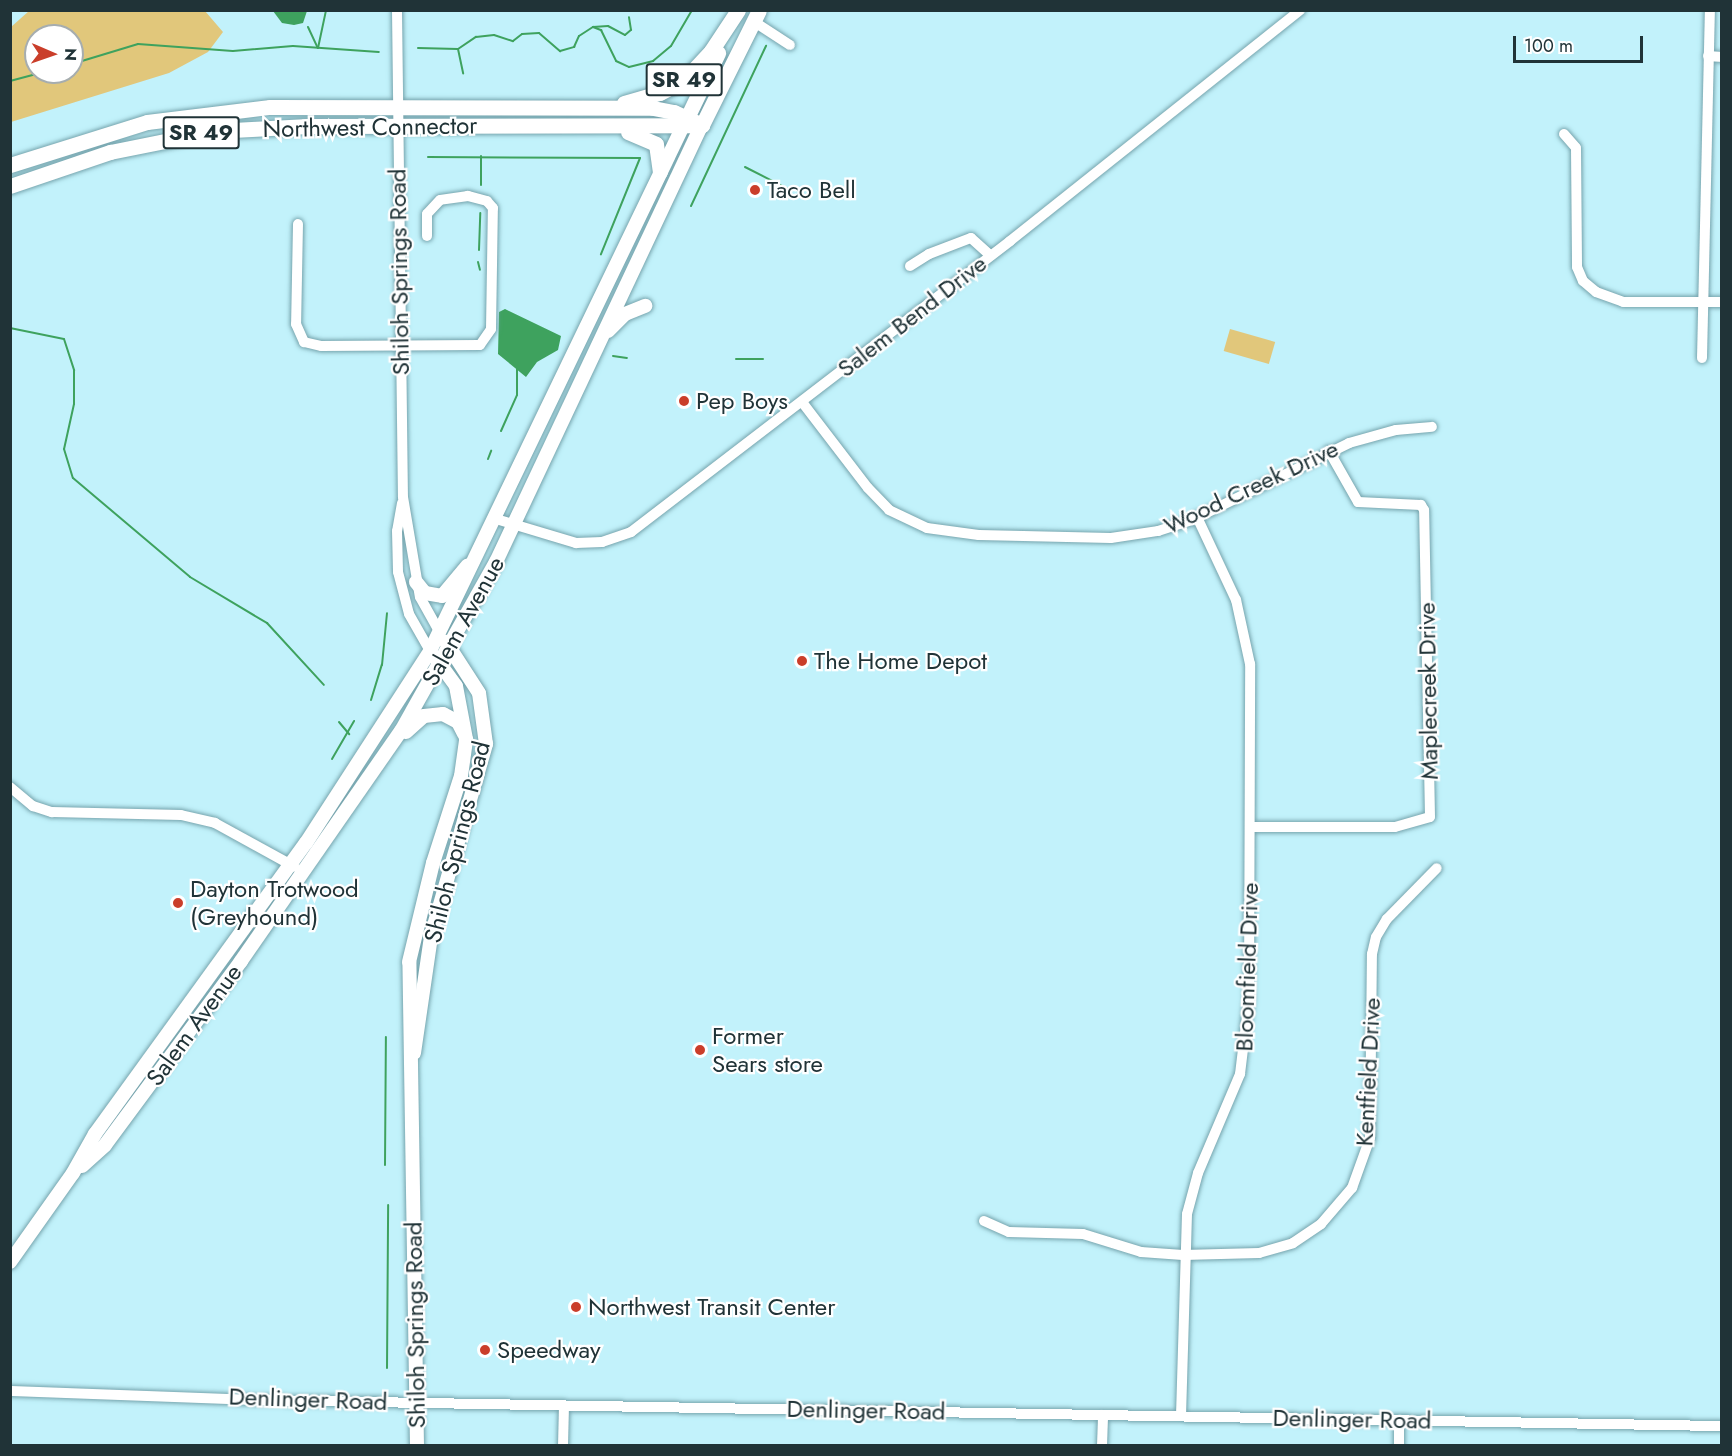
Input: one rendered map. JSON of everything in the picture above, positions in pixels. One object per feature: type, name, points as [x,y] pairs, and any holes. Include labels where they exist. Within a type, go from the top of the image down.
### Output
[{"type":"highway","name":"SR 49","points":[[601,108],[660,93],[683,81],[706,57],[739,10]]},
{"type":"highway","name":"Salem Avenue","points":[[685,122],[739,10]]},
{"type":"highway","name":"Salem Avenue","points":[[702,124],[756,16]]},
{"type":"highway","name":"SR 49","points":[[10,165],[106,132],[177,116],[270,107],[398,105]]},
{"type":"highway","name":"Northwest Connector","points":[[398,105],[601,108]]},
{"type":"highway","points":[[601,108],[653,108],[685,122],[702,124]]},
{"type":"highway","name":"Northwest Connector","points":[[10,186],[110,152],[181,136],[272,127],[607,126],[685,122]]},
{"type":"highway","points":[[607,126],[639,135],[656,144],[660,172]]},
{"type":"main road","name":"Salem Avenue","points":[[10,1262],[74,1173],[94,1134],[340,792],[430,651],[480,553],[685,122]]},
{"type":"main road","name":"Salem Avenue","points":[[74,1173],[110,1139],[303,874],[390,748],[441,663],[515,525],[702,124]]},
{"type":"main road","points":[[602,336],[625,314],[645,306]]},
{"type":"main road","points":[[416,582],[425,592],[442,596],[480,553]]},
{"type":"main road","name":"Shiloh Springs Road","points":[[412,1061],[431,936],[486,744],[479,693],[440,633]]},
{"type":"main road","name":"Shiloh Springs Road","points":[[417,1446],[412,1061],[407,1031],[409,962],[430,873],[461,776],[466,739],[462,705],[441,663],[430,651]]},
{"type":"main road","points":[[390,748],[411,726],[433,714],[452,717],[466,739]]},
{"type":"main road","points":[[303,874],[340,792]]},
{"type":"main road","points":[[110,1139],[120,1107],[160,1044]]},
{"type":"street","name":"Salem Bend Drive","points":[[496,519],[576,543],[615,538],[648,520],[990,255],[1300,10]]},
{"type":"street","points":[[1702,358],[1710,10]]},
{"type":"street","name":"Shiloh Springs Road","points":[[397,15],[403,497],[416,582],[430,620],[440,633]]},
{"type":"street","points":[[756,16],[790,45]]},
{"type":"street","points":[[1708,56],[1722,57]]},
{"type":"street","points":[[1564,134],[1576,148],[1577,267],[1583,281],[1596,291],[1623,302],[1722,302]]},
{"type":"street","points":[[298,224],[296,324],[300,338],[321,346],[476,346],[488,338],[491,329],[494,228],[490,204],[468,196],[440,200],[427,214],[426,236]]},
{"type":"street","points":[[910,266],[929,254],[971,238],[990,255]]},
{"type":"street","name":"Wood Creek Drive","points":[[802,402],[879,501],[900,517],[927,528],[979,535],[1111,538],[1152,532],[1197,517],[1329,451],[1378,433],[1432,428]]},
{"type":"street","name":"Maplecreek Drive","points":[[1250,827],[1395,827],[1430,818],[1424,510],[1421,505],[1358,502],[1329,451]]},
{"type":"street","name":"Shiloh Springs Road","points":[[403,497],[397,531],[398,572],[409,614],[430,651]]},
{"type":"street","name":"Bloomfield Drive","points":[[1181,1416],[1183,1256],[1193,1187],[1245,1057],[1249,1000],[1252,687],[1247,640],[1232,590],[1197,517]]},
{"type":"street","points":[[10,787],[33,806],[52,812],[181,815],[215,823],[290,864],[303,874]]},
{"type":"street","name":"Kentfield Drive","points":[[984,1221],[1009,1232],[1083,1234],[1141,1252],[1183,1256],[1259,1253],[1293,1243],[1321,1224],[1352,1188],[1371,1130],[1373,947],[1387,919],[1437,868]]},
{"type":"street","name":"Denlinger Road","points":[[10,1391],[564,1406],[1722,1426]]},
{"type":"street","points":[[564,1406],[564,1446]]},
{"type":"street","points":[[1102,1446],[1103,1415]]},
{"type":"street","points":[[1399,1421],[1399,1446]]},
{"type":"shaded area","points":[[29,11],[205,11],[223,32],[208,52],[169,73],[11,122],[11,27]]},
{"type":"shaded area","points":[[273,11],[307,11],[303,23],[294,25],[282,23]]},
{"type":"shaded area","points":[[505,309],[561,336],[558,350],[537,362],[526,377],[498,354],[499,312]]},
{"type":"shaded area","points":[[1230,329],[1275,342],[1269,364],[1224,351]]},
{"type":"waterway","points":[[318,48],[326,10]]},
{"type":"waterway","points":[[418,48],[458,49],[476,37],[494,35],[513,41],[522,34],[539,33],[560,51],[574,47],[579,36],[593,27],[601,30],[616,61],[629,67],[653,61],[671,46],[692,10]]},
{"type":"waterway","points":[[593,27],[608,26],[625,35],[631,30],[629,17]]},
{"type":"waterway","points":[[308,27],[318,48]]},
{"type":"waterway","points":[[84,60],[138,44],[233,51],[293,46],[379,52]]},
{"type":"waterway","points":[[691,206],[766,46]]},
{"type":"waterway","points":[[458,49],[463,73]]},
{"type":"waterway","points":[[10,81],[24,77]]},
{"type":"waterway","points":[[481,156],[481,185]]},
{"type":"waterway","points":[[428,157],[640,158],[601,254]]},
{"type":"waterway","points":[[745,167],[788,189]]},
{"type":"waterway","points":[[479,250],[480,213]]},
{"type":"waterway","points":[[478,262],[480,270]]},
{"type":"waterway","points":[[10,328],[64,339],[74,370],[74,404],[64,449],[73,478],[190,577],[267,623],[324,685]]},
{"type":"waterway","points":[[613,356],[627,358]]},
{"type":"waterway","points":[[736,359],[763,359]]},
{"type":"waterway","points":[[501,431],[517,395],[517,369]]},
{"type":"waterway","points":[[488,459],[491,451]]},
{"type":"waterway","points":[[371,700],[382,665],[387,613]]},
{"type":"waterway","points":[[332,759],[354,721]]},
{"type":"waterway","points":[[339,722],[349,734]]},
{"type":"waterway","points":[[385,1165],[386,1037]]},
{"type":"waterway","points":[[387,1368],[388,1205]]},
{"type":"place","name":"Taco Bell","points":[[755,190]]},
{"type":"place","name":"Pep Boys","points":[[684,401]]},
{"type":"place","name":"The Home Depot","points":[[802,661]]},
{"type":"place","name":"Dayton Trotwood (Greyhound)","points":[[178,903]]},
{"type":"place","name":"Former Sears store","points":[[700,1050]]},
{"type":"place","name":"Northwest Transit Center","points":[[576,1307]]},
{"type":"place","name":"Speedway","points":[[485,1350]]}]
